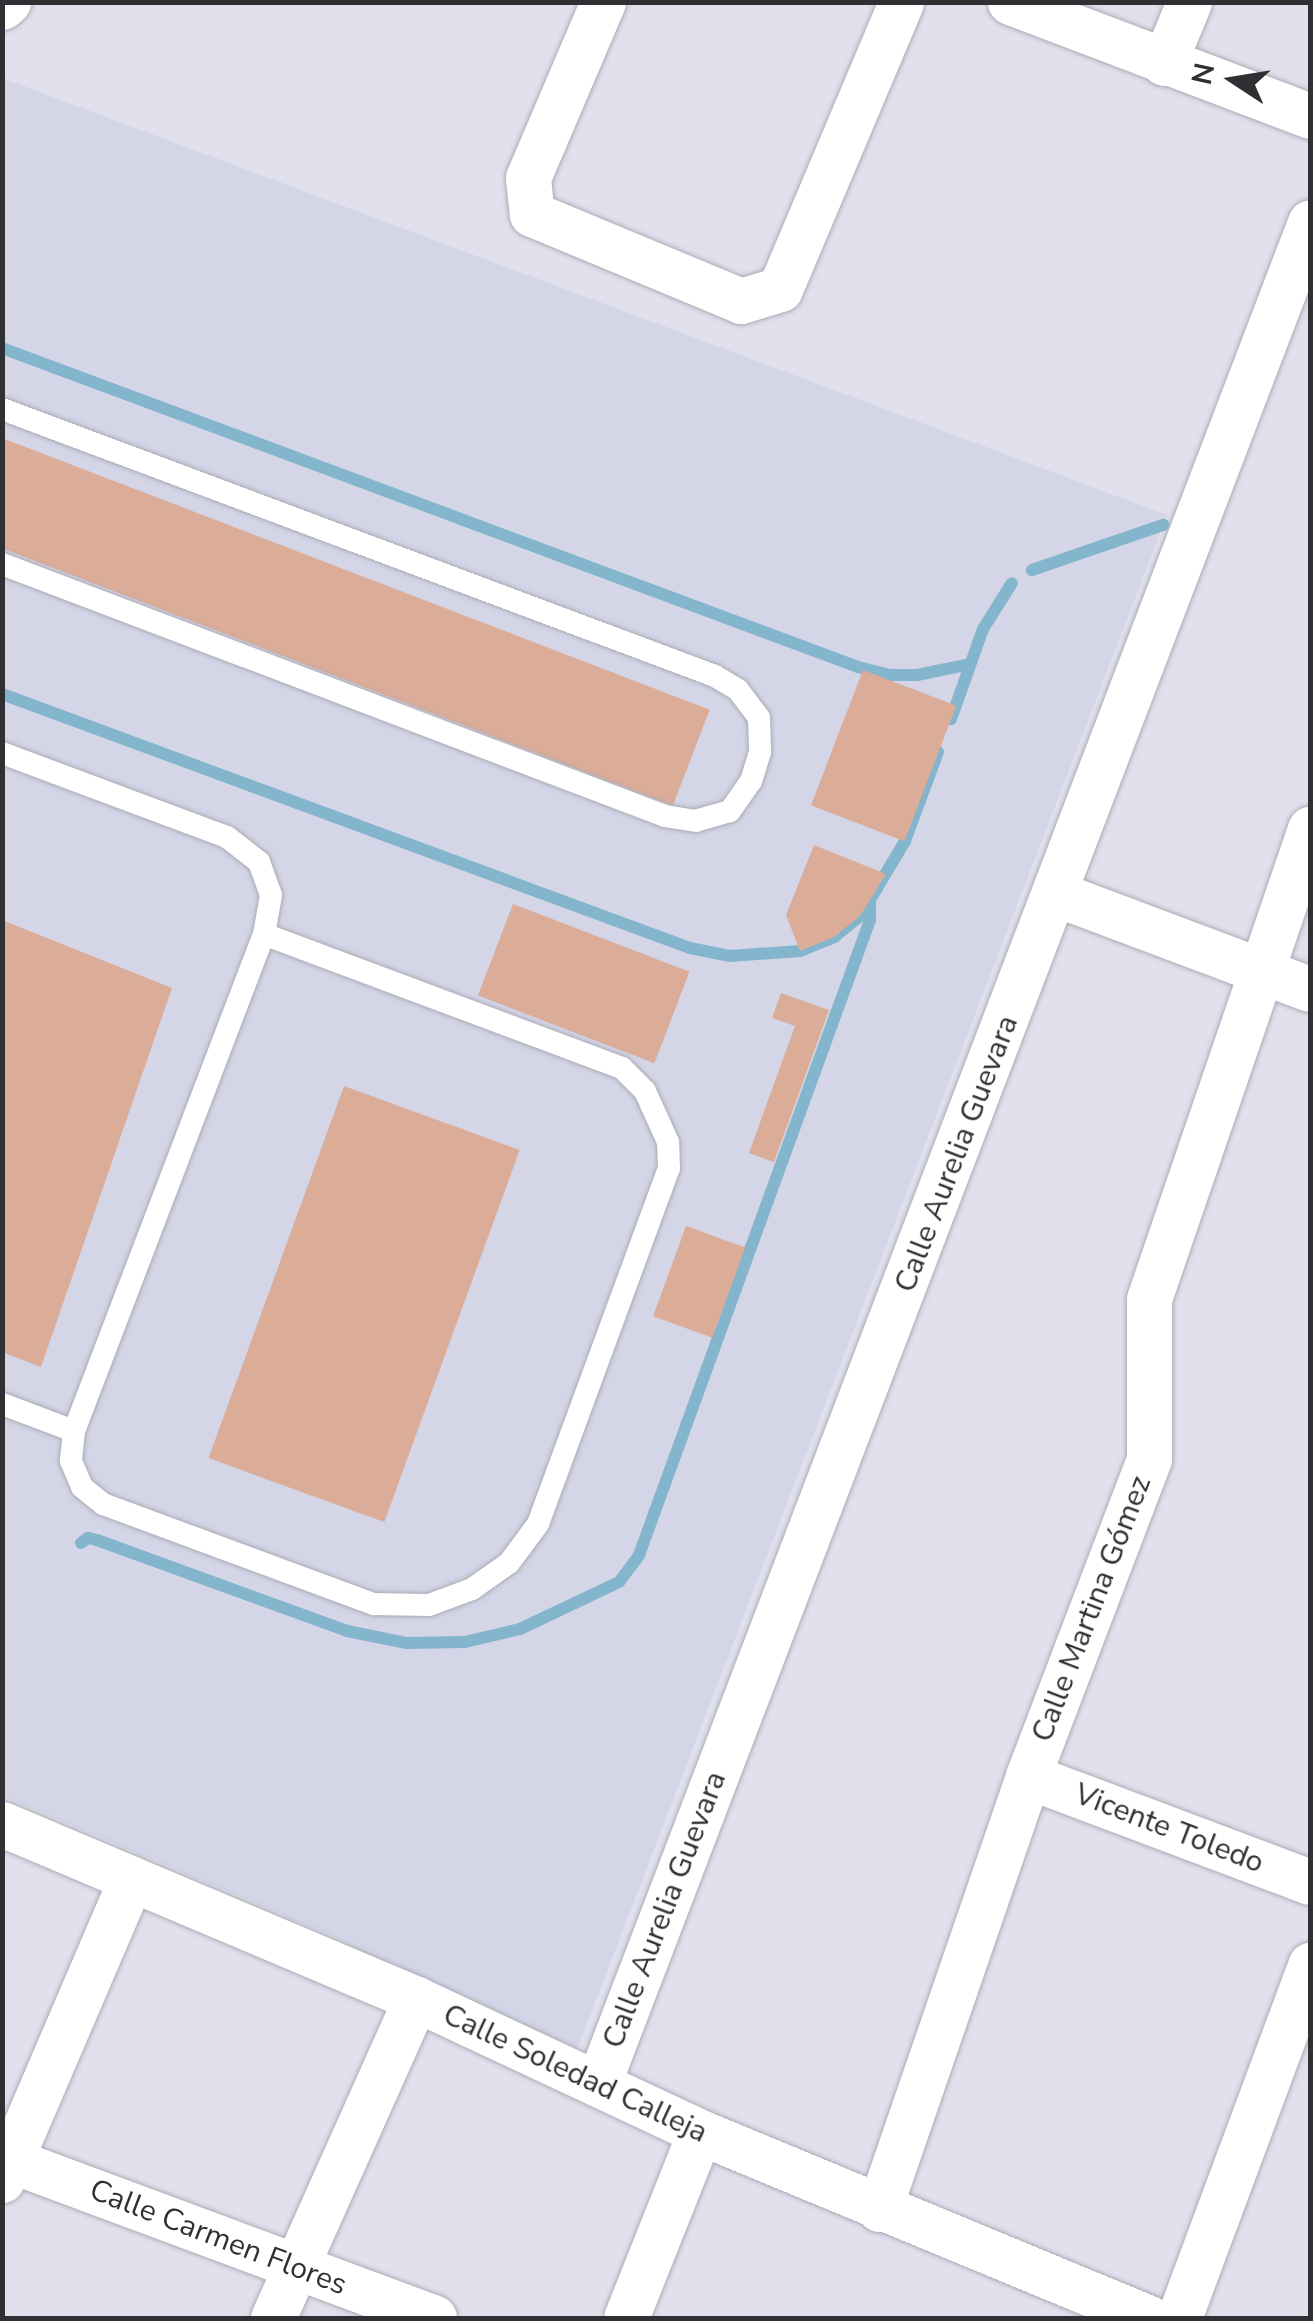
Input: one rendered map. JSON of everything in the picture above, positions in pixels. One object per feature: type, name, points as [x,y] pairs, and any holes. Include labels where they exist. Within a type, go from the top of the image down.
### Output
[{"type":"street","points":[[604,2],[528,178],[532,214],[742,301],[780,289],[901,2]]},
{"type":"street","points":[[1010,2],[1310,116]]},
{"type":"street","points":[[1164,63],[1189,2]]},
{"type":"street","name":"Calle Aurelia Guevara","points":[[598,2084],[1057,894],[1310,222]]},
{"type":"street","name":"Calle Martina Gómez","points":[[879,2209],[1028,1776],[1149,1459],[1149,1299],[1310,829]]},
{"type":"street","points":[[1057,894],[1310,989]]},
{"type":"street","name":"Vicente Toledo","points":[[1028,1776],[1310,1882]]},
{"type":"street","name":"Calle Soledad Calleja","points":[[2,1824],[416,2000],[700,2132],[1150,2318]]},
{"type":"street","points":[[5,2166],[132,1879]]},
{"type":"street","points":[[1179,2318],[1310,1965]]},
{"type":"street","points":[[273,2318],[416,2000]]},
{"type":"street","points":[[626,2318],[700,2132]]},
{"type":"street","name":"Calle Carmen Flores","points":[[5,2166],[434,2318]]},
{"type":"lane","points":[[2,408],[714,676],[738,690],[759,718],[760,752],[751,781],[730,811],[696,821],[665,816],[2,564]]},
{"type":"lane","points":[[2,753],[227,837],[259,862],[271,895],[264,934],[74,1430],[71,1461],[82,1487],[104,1504],[374,1604],[429,1606],[472,1589],[510,1564],[538,1524],[669,1168],[668,1142],[646,1092],[622,1068],[264,934]]},
{"type":"lane","points":[[2,1404],[74,1430]]},
{"type":"shaded area","points":[[2,78],[1167,515],[570,2068],[337,1938],[3,1796]]},
{"type":"building","points":[[2,438],[710,710],[673,806],[2,548]]},
{"type":"building","points":[[863,670],[956,706],[904,841],[811,805]]},
{"type":"building","points":[[814,845],[886,874],[860,916],[834,937],[800,951],[786,915]]},
{"type":"building","points":[[513,904],[689,972],[654,1063],[478,995]]},
{"type":"building","points":[[2,920],[172,988],[41,1367],[2,1352]]},
{"type":"building","points":[[781,993],[829,1010],[774,1162],[749,1153],[795,1026],[772,1018]]},
{"type":"building","points":[[344,1086],[520,1150],[384,1522],[209,1458]]},
{"type":"building","points":[[686,1226],[745,1248],[712,1338],[653,1316]]},
{"type":"waterway","points":[[2,348],[858,667],[890,675],[917,675],[970,664]]},
{"type":"waterway","points":[[1032,570],[1163,525]]},
{"type":"waterway","points":[[951,719],[983,629],[1012,583]]},
{"type":"waterway","points":[[2,694],[690,948],[730,956],[800,951],[834,937],[860,916],[870,901]]},
{"type":"waterway","points":[[81,1543],[88,1538],[97,1540],[347,1631],[406,1643],[465,1642],[520,1629],[619,1582],[639,1555],[870,920],[870,900],[905,841],[938,752]]}]
